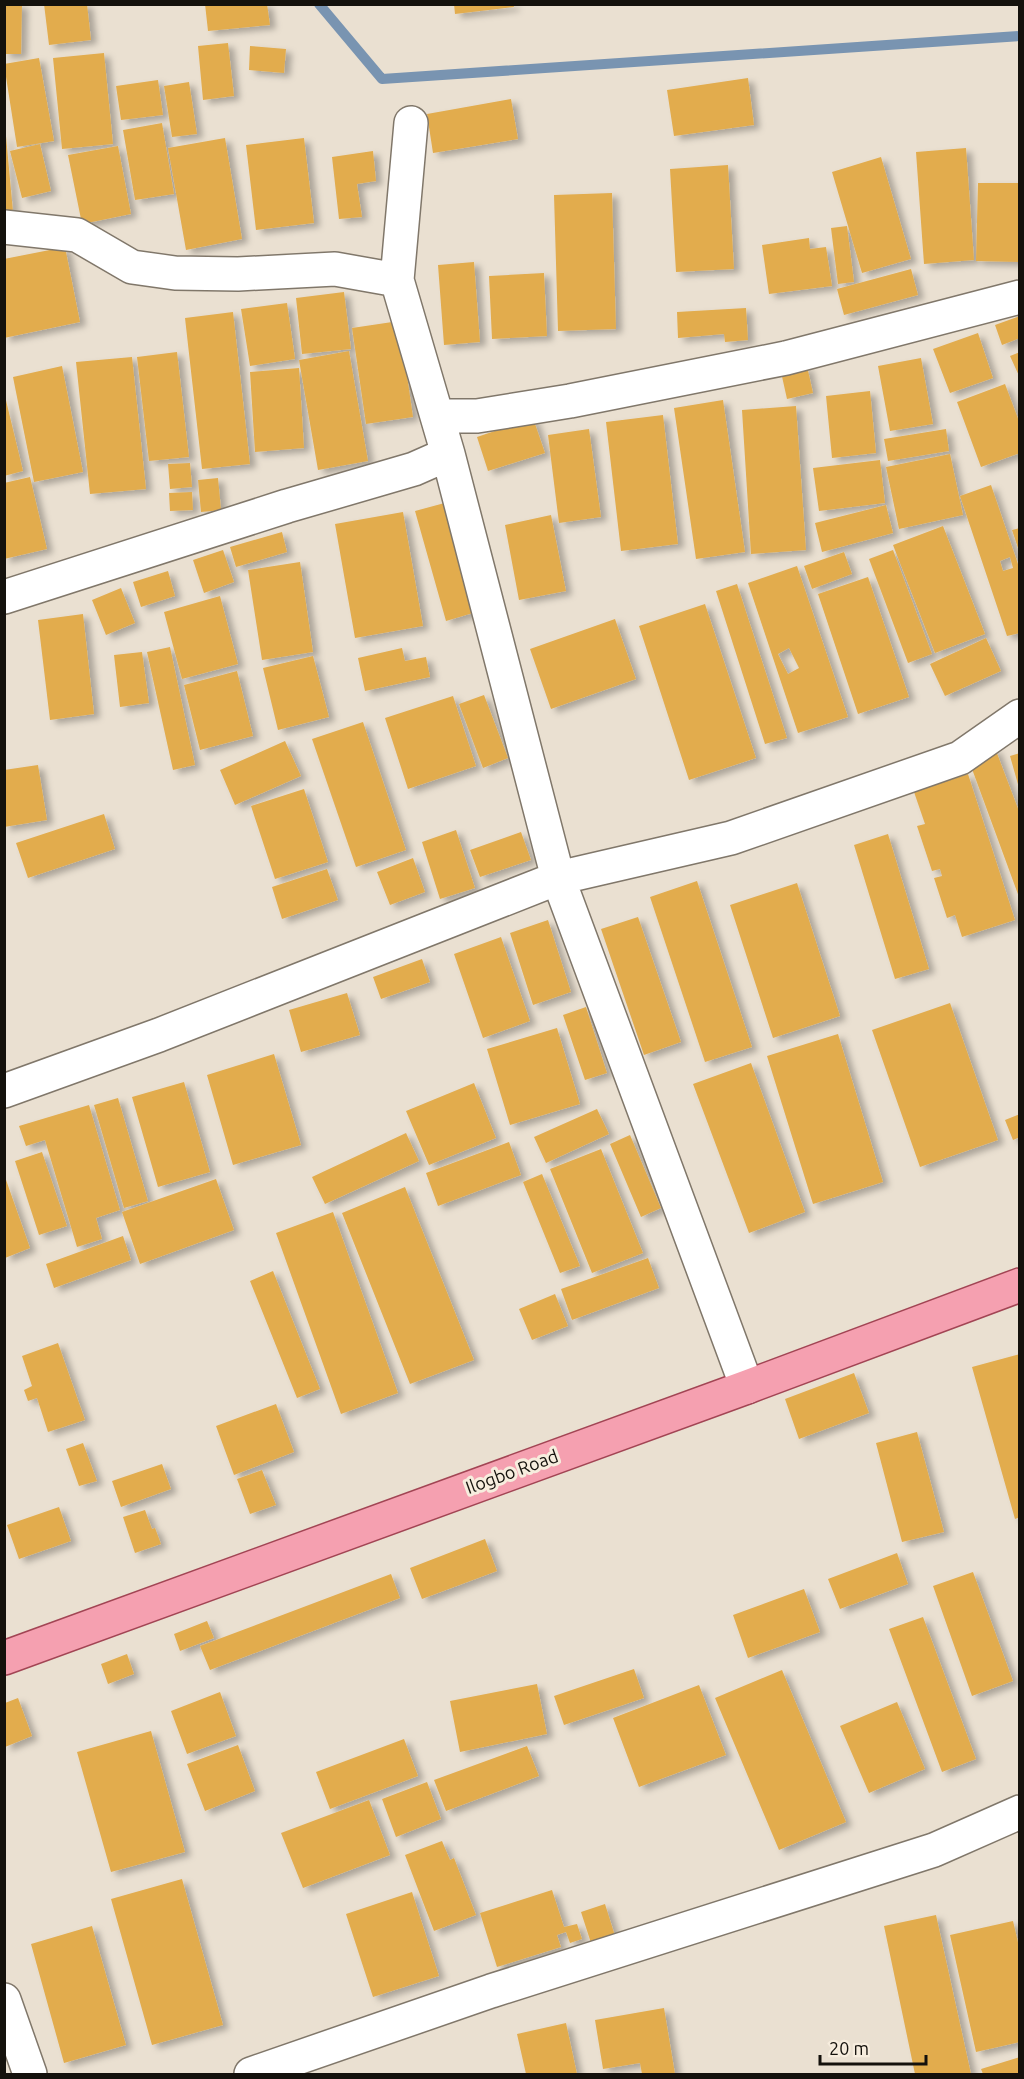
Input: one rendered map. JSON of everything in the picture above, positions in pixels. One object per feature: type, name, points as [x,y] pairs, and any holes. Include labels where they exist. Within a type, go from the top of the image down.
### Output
[{"type":"main road","name":"Ilogbo Road","points":[[4,1658],[1020,1285]]},
{"type":"street","points":[[411,123],[397,280],[448,454],[558,878],[747,1387]]},
{"type":"street","points":[[4,227],[76,235],[132,267],[164,272],[238,274],[335,269],[397,280]]},
{"type":"street","points":[[437,416],[477,416],[786,358],[1020,297]]},
{"type":"street","points":[[4,597],[288,506],[414,469],[448,454]]},
{"type":"street","points":[[4,1091],[159,1035],[558,878],[731,838],[960,758],[1020,716]]},
{"type":"street","points":[[251,2074],[490,1991],[934,1851],[1020,1812]]},
{"type":"street","points":[[4,2000],[30,2074]]},
{"type":"building","points":[[4,4],[22,4],[21,54],[4,54]]},
{"type":"building","points":[[44,4],[87,4],[91,40],[49,45]]},
{"type":"building","points":[[205,4],[267,4],[270,25],[208,31]]},
{"type":"building","points":[[454,4],[513,4],[514,7],[455,14]]},
{"type":"building","points":[[228,43],[234,96],[203,100],[198,46]]},
{"type":"building","points":[[250,46],[286,49],[284,73],[249,70]]},
{"type":"building","points":[[104,53],[113,144],[62,149],[53,58]]},
{"type":"building","points":[[39,58],[54,141],[17,147],[4,64]]},
{"type":"building","points":[[748,78],[754,125],[674,136],[667,90]]},
{"type":"building","points":[[158,80],[163,115],[121,120],[116,86]]},
{"type":"building","points":[[189,82],[197,134],[172,137],[164,86]]},
{"type":"building","points":[[511,99],[518,139],[433,153],[427,114]]},
{"type":"building","points":[[162,123],[174,194],[135,200],[123,130]]},
{"type":"building","points":[[4,136],[6,136],[13,212],[4,213]]},
{"type":"building","points":[[225,138],[242,239],[186,250],[168,148]]},
{"type":"building","points":[[304,138],[314,223],[256,230],[246,145]]},
{"type":"building","points":[[40,144],[51,191],[22,198],[10,151]]},
{"type":"building","points":[[118,146],[131,214],[82,224],[68,155]]},
{"type":"building","points":[[966,148],[974,260],[924,264],[916,152]]},
{"type":"building","points":[[373,151],[376,181],[357,184],[362,217],[339,219],[332,157]]},
{"type":"building","points":[[881,157],[911,259],[862,273],[832,172]]},
{"type":"building","points":[[728,165],[734,269],[676,272],[670,169]]},
{"type":"building","points":[[978,183],[1020,183],[1020,262],[976,261]]},
{"type":"building","points":[[612,193],[616,329],[558,331],[554,195]]},
{"type":"building","points":[[847,226],[854,282],[838,284],[831,228]]},
{"type":"building","points":[[809,238],[810,249],[826,247],[832,286],[769,294],[762,245]]},
{"type":"building","points":[[65,247],[80,322],[4,338],[4,259]]},
{"type":"building","points":[[474,262],[480,342],[444,345],[438,265]]},
{"type":"building","points":[[911,269],[918,295],[844,315],[837,289]]},
{"type":"building","points":[[544,273],[547,336],[492,339],[489,276]]},
{"type":"building","points":[[344,292],[351,349],[302,354],[296,298]]},
{"type":"building","points":[[287,303],[295,359],[250,366],[241,309]]},
{"type":"building","points":[[746,308],[748,340],[725,342],[724,334],[678,338],[677,312]]},
{"type":"building","points":[[233,312],[250,464],[202,469],[185,318]]},
{"type":"building","points":[[1020,316],[1020,338],[1002,345],[995,325]]},
{"type":"building","points":[[399,321],[413,417],[366,424],[352,328]]},
{"type":"building","points":[[978,333],[993,378],[950,393],[933,349]]},
{"type":"building","points":[[349,351],[368,461],[318,470],[299,360]]},
{"type":"building","points":[[177,352],[189,457],[149,461],[137,357]]},
{"type":"building","points":[[1020,352],[1020,378],[1010,356]]},
{"type":"building","points":[[132,357],[146,489],[90,494],[76,362]]},
{"type":"building","points":[[921,358],[933,424],[890,431],[878,366]]},
{"type":"building","points":[[62,366],[83,472],[34,482],[13,377]]},
{"type":"building","points":[[807,366],[813,393],[787,399],[781,372]]},
{"type":"building","points":[[299,368],[304,448],[255,452],[250,372]]},
{"type":"building","points":[[1005,384],[1020,424],[1020,453],[981,467],[957,402]]},
{"type":"building","points":[[870,391],[876,453],[832,458],[826,396]]},
{"type":"building","points":[[4,392],[23,471],[4,476]]},
{"type":"building","points":[[723,400],[745,552],[696,559],[674,408]]},
{"type":"building","points":[[796,406],[806,550],[751,554],[742,410]]},
{"type":"building","points":[[663,415],[678,544],[621,551],[606,422]]},
{"type":"building","points":[[533,418],[545,453],[488,471],[477,437]]},
{"type":"building","points":[[589,429],[601,517],[559,523],[548,435]]},
{"type":"building","points":[[946,429],[949,451],[888,461],[884,439]]},
{"type":"building","points":[[950,454],[963,515],[899,529],[886,467]]},
{"type":"building","points":[[880,460],[885,503],[819,511],[813,468]]},
{"type":"building","points":[[190,463],[192,487],[170,489],[168,464]]},
{"type":"building","points":[[30,477],[47,549],[4,559],[4,483]]},
{"type":"building","points":[[218,478],[221,510],[201,512],[198,480]]},
{"type":"building","points":[[991,485],[1020,570],[1020,633],[1007,636],[960,496]],"holes":[[[1010,557],[1013,568],[1003,571],[1000,561]]]},
{"type":"building","points":[[192,492],[193,510],[170,511],[169,493]]},
{"type":"building","points":[[452,501],[483,610],[446,621],[415,511]]},
{"type":"building","points":[[886,505],[893,533],[822,552],[815,523]]},
{"type":"building","points":[[403,512],[423,626],[355,638],[335,524]]},
{"type":"building","points":[[551,515],[566,591],[519,600],[505,525]]},
{"type":"building","points":[[943,526],[985,634],[935,653],[893,545]]},
{"type":"building","points":[[1020,528],[1020,551],[1019,551],[1012,530]]},
{"type":"building","points":[[282,532],[287,552],[236,567],[230,547]]},
{"type":"building","points":[[223,550],[234,582],[204,593],[193,560]]},
{"type":"building","points":[[893,550],[932,654],[908,663],[869,559]]},
{"type":"building","points":[[844,552],[852,574],[812,589],[804,566]]},
{"type":"building","points":[[300,562],[313,652],[262,660],[248,570]]},
{"type":"building","points":[[797,566],[848,717],[798,733],[748,583]],"holes":[[[789,648],[799,668],[788,674],[778,654]]]},
{"type":"building","points":[[168,571],[175,596],[141,607],[133,582]]},
{"type":"building","points":[[868,577],[909,697],[858,714],[818,594]]},
{"type":"building","points":[[737,584],[787,738],[765,744],[716,591]]},
{"type":"building","points":[[121,588],[135,623],[106,635],[92,600]]},
{"type":"building","points":[[220,596],[238,664],[182,679],[164,612]]},
{"type":"building","points":[[705,604],[756,758],[689,780],[639,626]]},
{"type":"building","points":[[83,614],[94,714],[50,720],[38,620]]},
{"type":"building","points":[[615,619],[636,679],[551,709],[530,649]]},
{"type":"building","points":[[986,638],[1001,671],[945,696],[930,664]]},
{"type":"building","points":[[170,647],[195,765],[173,770],[147,652]]},
{"type":"building","points":[[402,648],[405,661],[426,657],[430,677],[365,691],[358,658]]},
{"type":"building","points":[[142,652],[149,703],[120,707],[114,655]]},
{"type":"building","points":[[313,656],[329,717],[278,730],[263,668]]},
{"type":"building","points":[[237,671],[253,736],[200,750],[184,685]]},
{"type":"building","points":[[484,695],[508,758],[483,768],[459,704]]},
{"type":"building","points":[[453,696],[476,766],[408,789],[385,718]]},
{"type":"building","points":[[363,722],[406,850],[356,867],[312,739]]},
{"type":"building","points":[[285,741],[301,776],[235,805],[220,770]]},
{"type":"building","points":[[995,748],[1020,814],[1019,897],[968,758]]},
{"type":"building","points":[[1020,753],[1020,788],[1019,788],[1010,756]]},
{"type":"building","points":[[38,765],[47,820],[4,827],[4,770]]},
{"type":"building","points":[[968,774],[1015,920],[962,937],[955,915],[947,918],[934,878],[942,876],[940,869],[932,871],[917,826],[925,824],[914,792]]},
{"type":"building","points":[[304,789],[328,862],[275,879],[251,806]]},
{"type":"building","points":[[104,814],[115,849],[28,878],[16,843]]},
{"type":"building","points":[[456,830],[475,888],[440,899],[422,842]]},
{"type":"building","points":[[521,832],[531,860],[480,877],[470,850]]},
{"type":"building","points":[[888,834],[929,969],[895,979],[854,845]]},
{"type":"building","points":[[413,858],[425,892],[390,905],[377,872]]},
{"type":"building","points":[[327,869],[338,900],[282,919],[272,887]]},
{"type":"building","points":[[697,881],[752,1047],[705,1062],[650,897]]},
{"type":"building","points":[[797,883],[840,1016],[773,1038],[730,905]]},
{"type":"building","points":[[638,917],[681,1042],[644,1055],[601,929]]},
{"type":"building","points":[[548,920],[571,992],[533,1005],[510,933]]},
{"type":"building","points":[[501,937],[530,1021],[483,1038],[454,954]]},
{"type":"building","points":[[422,959],[430,982],[381,999],[373,977]]},
{"type":"building","points":[[347,993],[360,1035],[301,1052],[289,1010]]},
{"type":"building","points":[[950,1003],[998,1140],[920,1167],[872,1030]]},
{"type":"building","points":[[586,1007],[607,1073],[585,1080],[563,1015]]},
{"type":"building","points":[[557,1028],[580,1104],[510,1125],[487,1049]]},
{"type":"building","points":[[838,1034],[883,1182],[813,1204],[767,1056]]},
{"type":"building","points":[[274,1054],[301,1145],[233,1165],[207,1075]]},
{"type":"building","points":[[751,1063],[805,1212],[749,1233],[693,1084]]},
{"type":"building","points":[[184,1082],[210,1172],[158,1187],[132,1097]]},
{"type":"building","points":[[474,1083],[496,1138],[429,1165],[406,1111]]},
{"type":"building","points":[[118,1098],[148,1201],[124,1208],[94,1105]]},
{"type":"building","points":[[89,1105],[120,1210],[96,1218],[102,1239],[77,1247],[45,1140],[26,1146],[19,1126]]},
{"type":"building","points":[[597,1109],[609,1134],[546,1163],[534,1137]]},
{"type":"building","points":[[1020,1114],[1020,1137],[1013,1140],[1005,1120]]},
{"type":"building","points":[[406,1133],[419,1161],[325,1204],[312,1177]]},
{"type":"building","points":[[630,1135],[661,1208],[641,1217],[610,1144]]},
{"type":"building","points":[[509,1142],[521,1175],[438,1206],[426,1173]]},
{"type":"building","points":[[601,1149],[643,1253],[592,1273],[550,1169]]},
{"type":"building","points":[[42,1152],[67,1226],[39,1235],[15,1161]]},
{"type":"building","points":[[542,1174],[580,1266],[560,1273],[523,1182]]},
{"type":"building","points":[[5,1177],[30,1248],[5,1258]]},
{"type":"building","points":[[216,1179],[234,1230],[140,1264],[122,1212]]},
{"type":"building","points":[[405,1187],[474,1360],[410,1384],[342,1213]]},
{"type":"building","points":[[333,1212],[398,1393],[341,1414],[276,1233]]},
{"type":"building","points":[[123,1236],[131,1260],[54,1288],[46,1264]]},
{"type":"building","points":[[648,1258],[659,1288],[572,1320],[561,1289]]},
{"type":"building","points":[[273,1271],[320,1389],[297,1398],[250,1281]]},
{"type":"building","points":[[555,1294],[568,1326],[532,1340],[519,1309]]},
{"type":"building","points":[[58,1343],[85,1420],[48,1432],[37,1398],[28,1401],[24,1390],[32,1386],[22,1356]]},
{"type":"building","points":[[1020,1354],[1020,1517],[1015,1519],[972,1367]]},
{"type":"building","points":[[854,1373],[869,1413],[799,1439],[785,1399]]},
{"type":"building","points":[[276,1404],[294,1452],[234,1475],[216,1426]]},
{"type":"building","points":[[917,1432],[944,1532],[902,1542],[876,1443]]},
{"type":"building","points":[[83,1443],[97,1481],[79,1486],[66,1449]]},
{"type":"building","points":[[162,1464],[171,1489],[121,1507],[112,1481]]},
{"type":"building","points":[[262,1470],[276,1505],[250,1514],[237,1479]]},
{"type":"building","points":[[59,1507],[71,1541],[19,1559],[7,1525]]},
{"type":"building","points":[[145,1510],[161,1544],[135,1553],[123,1517]]},
{"type":"building","points":[[485,1539],[497,1571],[422,1599],[410,1568]]},
{"type":"building","points":[[897,1553],[908,1584],[840,1609],[828,1579]]},
{"type":"building","points":[[973,1572],[1013,1681],[972,1696],[933,1586]]},
{"type":"building","points":[[391,1574],[400,1598],[210,1670],[200,1646]]},
{"type":"building","points":[[804,1589],[820,1632],[748,1658],[733,1615]]},
{"type":"building","points":[[923,1617],[976,1759],[942,1772],[889,1629]]},
{"type":"building","points":[[207,1621],[214,1638],[180,1651],[174,1634]]},
{"type":"building","points":[[127,1654],[134,1674],[108,1684],[101,1664]]},
{"type":"building","points":[[634,1669],[644,1698],[564,1725],[554,1696]]},
{"type":"building","points":[[782,1670],[846,1822],[779,1850],[715,1698]]},
{"type":"building","points":[[537,1684],[547,1734],[460,1752],[450,1701]]},
{"type":"building","points":[[699,1685],[726,1755],[639,1787],[613,1718]]},
{"type":"building","points":[[220,1692],[236,1736],[187,1754],[171,1711]]},
{"type":"building","points":[[18,1698],[32,1736],[5,1747],[5,1703]]},
{"type":"building","points":[[897,1702],[925,1769],[869,1793],[840,1726]]},
{"type":"building","points":[[151,1731],[185,1852],[111,1872],[77,1752]]},
{"type":"building","points":[[404,1739],[418,1776],[330,1809],[316,1772]]},
{"type":"building","points":[[238,1745],[255,1791],[205,1811],[187,1764]]},
{"type":"building","points":[[527,1746],[539,1776],[446,1811],[434,1780]]},
{"type":"building","points":[[427,1782],[441,1819],[396,1837],[382,1799]]},
{"type":"building","points":[[369,1800],[390,1855],[303,1888],[281,1833]]},
{"type":"building","points":[[442,1841],[450,1860],[454,1858],[476,1915],[434,1931],[405,1855]]},
{"type":"building","points":[[182,1879],[223,2025],[152,2045],[111,1899]]},
{"type":"building","points":[[552,1890],[564,1927],[577,1924],[582,1939],[570,1943],[566,1932],[557,1935],[561,1947],[497,1967],[480,1913]]},
{"type":"building","points":[[412,1892],[439,1976],[373,1997],[346,1914]]},
{"type":"building","points":[[605,1904],[615,1936],[591,1943],[581,1912]]},
{"type":"building","points":[[936,1915],[971,2074],[915,2074],[884,1926]]},
{"type":"building","points":[[1013,1921],[1020,1951],[1020,2042],[976,2052],[950,1935]]},
{"type":"building","points":[[92,1926],[126,2045],[64,2063],[31,1944]]},
{"type":"building","points":[[664,2008],[675,2074],[642,2074],[640,2063],[603,2069],[595,2020]]},
{"type":"building","points":[[566,2023],[577,2074],[526,2074],[517,2034]]},
{"type":"building","points":[[1020,2057],[1020,2074],[983,2074],[981,2069]]},
{"type":"waterway","points":[[319,4],[382,79],[1020,36]]}]
